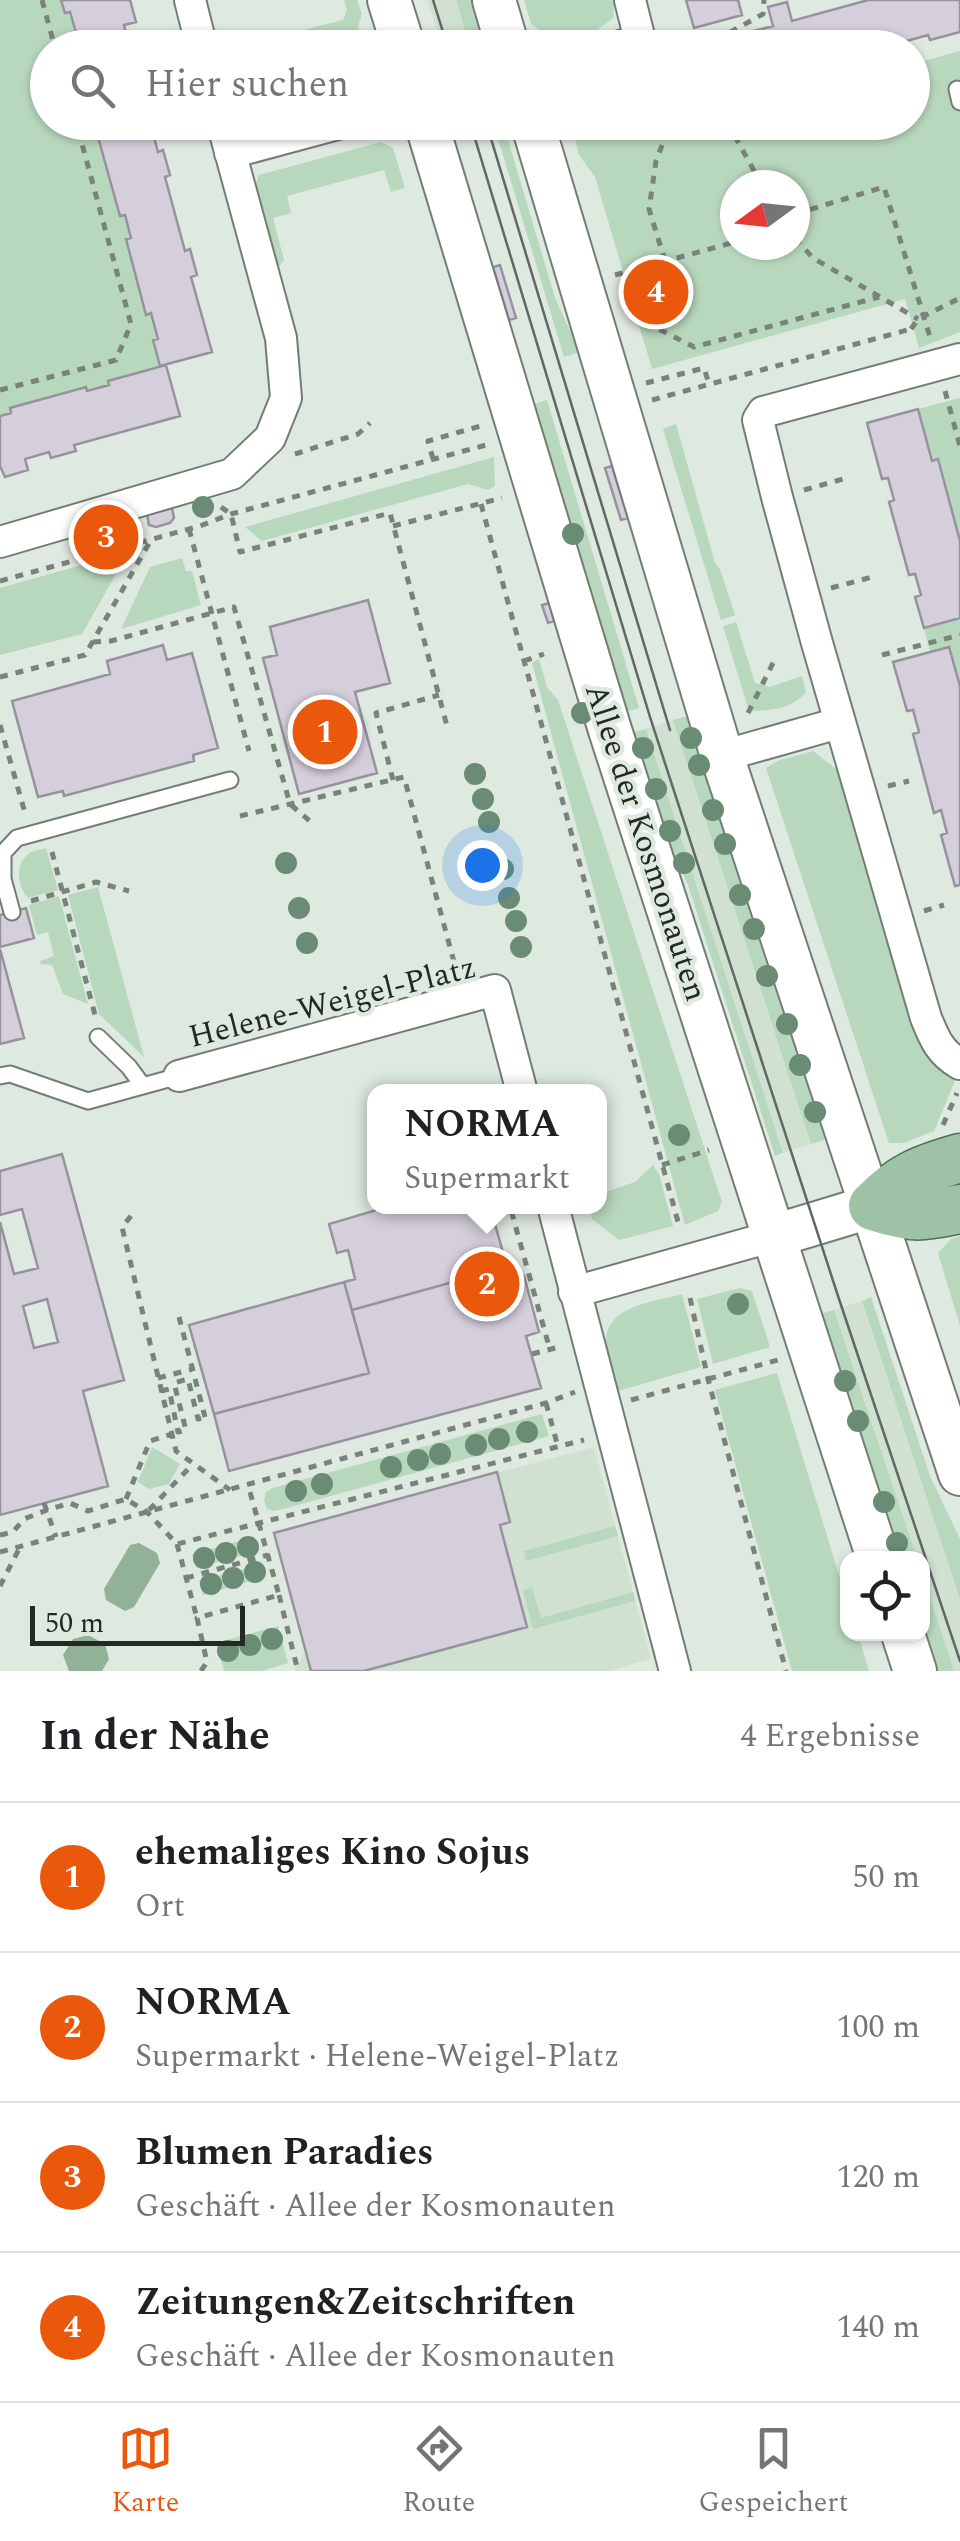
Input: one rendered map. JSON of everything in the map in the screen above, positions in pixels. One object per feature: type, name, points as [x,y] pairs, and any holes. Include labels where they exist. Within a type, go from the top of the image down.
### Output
[{"type":"main road","points":[[389,0],[398,30]]},
{"type":"main road","points":[[494,0],[503,30]]},
{"type":"main road","name":"Allee der Kosmonauten","points":[[431,140],[610,730],[876,1551]]},
{"type":"main road","points":[[537,140],[722,756],[960,1474]]},
{"type":"main road","points":[[774,1236],[872,1206],[893,1185],[933,1165],[949,1147]]},
{"type":"main road","points":[[872,1206],[906,1216],[930,1216],[960,1209]]},
{"type":"main road","points":[[905,1641],[915,1671]]},
{"type":"street","points":[[190,0],[198,30]]},
{"type":"street","points":[[630,0],[638,30]]},
{"type":"street","points":[[0,542],[232,474],[270,438],[286,398],[281,338],[227,140]]},
{"type":"street","points":[[230,153],[278,140]]},
{"type":"street","points":[[949,362],[763,412],[758,420],[776,498],[926,1018],[936,1044],[960,1064]]},
{"type":"street","points":[[722,756],[840,723]]},
{"type":"street","name":"Helene-Weigel-Platz","points":[[179,1076],[496,990],[520,1084]]},
{"type":"street","points":[[555,1214],[675,1671]]},
{"type":"street","points":[[574,1292],[774,1236]]},
{"type":"lane","points":[[12,912],[3,880],[3,854],[17,838],[230,780]]},
{"type":"lane","points":[[100,1038],[143,1086]]},
{"type":"lane","name":"Helene-Weigel-Platz","points":[[0,1076],[10,1074],[88,1101],[179,1076]]},
{"type":"path","points":[[42,0],[50,30]]},
{"type":"path","points":[[734,30],[763,14],[764,0]]},
{"type":"path","points":[[0,390],[116,360],[131,324],[81,140]]},
{"type":"path","points":[[664,140],[656,161],[649,209],[665,261]]},
{"type":"path","points":[[736,140],[753,170]]},
{"type":"path","points":[[810,210],[884,188],[921,318],[949,362],[960,446]]},
{"type":"path","points":[[610,276],[720,246]]},
{"type":"path","points":[[810,255],[878,297],[921,318]]},
{"type":"path","points":[[631,314],[694,347],[878,297]]},
{"type":"path","points":[[652,400],[911,328],[921,318],[960,298]]},
{"type":"path","points":[[654,381],[704,368],[708,384]]},
{"type":"path","points":[[433,459],[428,441],[471,429]]},
{"type":"path","points":[[0,581],[489,444]]},
{"type":"path","points":[[776,498],[850,477]]},
{"type":"path","points":[[394,526],[497,499]]},
{"type":"path","points":[[481,504],[680,1230]]},
{"type":"path","points":[[230,514],[240,552],[390,513],[448,726]]},
{"type":"path","points":[[189,529],[249,751]]},
{"type":"path","points":[[0,678],[85,655],[150,540]]},
{"type":"path","points":[[804,595],[876,576]]},
{"type":"path","points":[[93,642],[111,641],[234,607],[290,804],[312,823]]},
{"type":"path","points":[[882,655],[960,636]]},
{"type":"path","points":[[524,661],[544,654]]},
{"type":"path","points":[[744,720],[774,662]]},
{"type":"path","points":[[393,780],[376,713],[439,695]]},
{"type":"path","points":[[0,725],[63,892],[100,1038]]},
{"type":"path","points":[[240,816],[404,777],[460,982],[461,1000]]},
{"type":"path","points":[[30,901],[96,882],[129,891]]},
{"type":"path","points":[[930,909],[944,905]]},
{"type":"path","points":[[949,1147],[959,1088]]},
{"type":"path","points":[[662,1165],[709,1150]]},
{"type":"path","points":[[512,1214],[552,1349],[532,1354]]},
{"type":"path","points":[[131,1216],[122,1227],[176,1451],[230,1490]]},
{"type":"path","points":[[690,1298],[786,1671]]},
{"type":"path","points":[[161,1391],[169,1389],[178,1432],[186,1430],[174,1383],[188,1378],[198,1419],[206,1417],[179,1317]]},
{"type":"path","points":[[177,1544],[612,1432],[634,1424],[627,1401],[778,1360]]},
{"type":"path","points":[[158,1378],[193,1370]]},
{"type":"path","points":[[0,1552],[546,1404],[558,1447]]},
{"type":"path","points":[[126,1499],[150,1440],[172,1434]]},
{"type":"path","points":[[147,1512],[194,1464]]},
{"type":"path","points":[[248,1484],[298,1671]]},
{"type":"path","points":[[0,1536],[14,1532],[24,1518],[46,1506],[70,1503],[88,1511],[126,1499],[147,1512],[177,1544],[207,1662],[201,1671]]},
{"type":"path","points":[[46,1506],[56,1537]]},
{"type":"path","points":[[0,1586],[20,1547]]},
{"type":"path","points":[[186,1578],[268,1556]]},
{"type":"path","points":[[196,1618],[279,1595]]},
{"type":"shaded area","points":[[0,0],[61,0],[75,30],[30,30],[30,140],[99,140],[120,215],[125,215],[131,238],[126,240],[146,314],[151,313],[160,366],[109,380],[109,385],[10,408],[11,413],[0,416]]},
{"type":"shaded area","points":[[344,0],[357,0],[362,14],[359,30],[304,30],[343,20],[347,10]]},
{"type":"shaded area","points":[[427,0],[456,0],[465,30],[437,30]]},
{"type":"shaded area","points":[[456,0],[477,0],[482,30],[465,30]]},
{"type":"shaded area","points":[[524,0],[615,0],[613,18],[597,30],[539,30],[531,24]]},
{"type":"shaded area","points":[[960,51],[960,332],[919,348],[905,299],[652,369],[595,177],[579,155],[575,140],[930,140],[930,59]]},
{"type":"shaded area","points":[[499,140],[508,140],[555,298],[580,352],[564,357]]},
{"type":"shaded area","points":[[381,142],[393,148],[405,188],[391,192],[384,170],[287,196],[291,213],[273,218],[284,260],[276,271],[253,192],[259,175]]},
{"type":"shaded area","points":[[960,398],[960,541],[938,460],[932,461],[918,409]]},
{"type":"shaded area","points":[[547,400],[639,708],[620,714],[528,406]]},
{"type":"shaded area","points":[[676,424],[715,563],[735,615],[721,620],[663,429]]},
{"type":"shaded area","points":[[494,457],[495,486],[488,490],[468,484],[262,541],[245,527]]},
{"type":"shaded area","points":[[110,557],[115,576],[82,634],[0,655],[0,588]]},
{"type":"shaded area","points":[[182,558],[186,571],[192,571],[201,605],[121,629],[150,567]]},
{"type":"shaded area","points":[[960,618],[960,686],[950,647],[930,652],[924,628]]},
{"type":"shaded area","points":[[736,622],[755,683],[770,687],[802,676],[806,693],[786,706],[749,711],[723,626]]},
{"type":"shaded area","points":[[539,659],[547,687],[558,700],[722,1202],[718,1211],[685,1225],[532,663]]},
{"type":"shaded area","points":[[691,715],[830,1138],[811,1144],[673,720]]},
{"type":"shaded area","points":[[673,720],[811,1144],[783,1153],[646,729]]},
{"type":"shaded area","points":[[646,729],[783,1153],[775,1156],[688,885],[653,809],[631,733]]},
{"type":"shaded area","points":[[813,751],[836,769],[943,1066],[957,1076],[934,1131],[904,1143],[889,1143],[766,768]]},
{"type":"shaded area","points":[[46,848],[58,890],[28,898],[19,868],[31,852]]},
{"type":"shaded area","points":[[98,887],[144,1057],[99,1014],[68,895]]},
{"type":"shaded area","points":[[59,896],[88,1004],[63,994],[52,965],[40,961],[54,956],[48,932],[37,935],[29,905]]},
{"type":"shaded area","points":[[653,1165],[673,1226],[619,1240],[590,1214],[607,1214],[607,1192],[635,1182]]},
{"type":"shaded area","points":[[960,1236],[960,1326],[938,1253],[951,1239]]},
{"type":"shaded area","points":[[740,1288],[752,1291],[770,1347],[713,1364],[697,1299]]},
{"type":"shaded area","points":[[682,1294],[701,1367],[618,1391],[606,1343],[614,1320],[634,1307]]},
{"type":"shaded area","points":[[871,1297],[930,1476],[960,1539],[960,1599],[862,1301]]},
{"type":"shaded area","points":[[862,1301],[960,1599],[960,1671],[954,1671],[930,1597],[930,1551],[915,1551],[834,1310]]},
{"type":"shaded area","points":[[834,1310],[915,1551],[893,1551],[815,1315]]},
{"type":"shaded area","points":[[777,1373],[840,1578],[840,1641],[860,1641],[869,1671],[792,1671],[715,1390]]},
{"type":"shaded area","points":[[542,1414],[549,1436],[274,1511],[267,1509],[264,1501],[266,1492],[273,1488]]},
{"type":"shaded area","points":[[152,1447],[180,1464],[169,1484],[149,1489],[138,1482]]},
{"type":"shaded area","points":[[594,1447],[651,1659],[608,1671],[294,1671],[306,1651],[274,1533]]},
{"type":"shaded area","points":[[615,1526],[618,1536],[526,1561],[524,1551]]},
{"type":"shaded area","points":[[254,1537],[258,1551],[196,1568],[192,1554]]},
{"type":"shaded area","points":[[139,1543],[157,1553],[160,1563],[134,1607],[125,1611],[106,1600],[104,1589],[130,1545]]},
{"type":"shaded area","points":[[262,1564],[265,1577],[203,1595],[199,1581]]},
{"type":"shaded area","points":[[532,1588],[541,1618],[633,1592],[635,1601],[533,1629],[523,1590]]},
{"type":"shaded area","points":[[930,1597],[954,1671],[932,1671],[924,1641],[930,1641]]},
{"type":"shaded area","points":[[278,1626],[288,1663],[262,1671],[224,1671],[216,1643]]},
{"type":"shaded area","points":[[88,1635],[105,1644],[109,1659],[102,1671],[69,1671],[63,1655],[73,1639]]},
{"type":"building","points":[[61,0],[130,0],[136,22],[124,25],[125,30],[75,30],[70,12],[65,13]]},
{"type":"building","points":[[686,0],[738,0],[742,15],[694,28]]},
{"type":"building","points":[[868,0],[960,0],[960,32],[930,40],[930,30],[758,30],[773,26],[768,7],[787,2],[792,21]]},
{"type":"building","points":[[99,140],[155,140],[158,152],[163,150],[170,175],[165,177],[185,251],[190,249],[197,275],[191,277],[212,352],[160,366],[153,340],[158,339],[151,313],[146,315],[126,239],[131,238],[125,215],[120,216]]},
{"type":"building","points":[[500,265],[516,318],[509,320],[493,267]]},
{"type":"building","points":[[666,276],[673,301],[646,309],[639,284]]},
{"type":"building","points":[[166,365],[180,416],[74,445],[76,451],[51,458],[49,452],[25,459],[28,470],[5,477],[0,466],[0,416],[11,413],[10,408],[86,387],[87,391],[109,385],[108,381]]},
{"type":"building","points":[[918,409],[932,461],[938,459],[960,541],[960,618],[924,628],[915,597],[921,595],[915,574],[909,575],[889,502],[894,500],[888,478],[882,479],[867,423]]},
{"type":"building","points":[[612,466],[628,518],[621,520],[605,468]]},
{"type":"building","points":[[172,508],[174,518],[170,523],[149,525],[147,514]]},
{"type":"building","points":[[123,523],[127,540],[89,551],[85,534]]},
{"type":"building","points":[[368,600],[390,683],[355,692],[377,773],[299,794],[263,658],[277,655],[270,627]]},
{"type":"building","points":[[549,603],[554,621],[548,623],[542,605]]},
{"type":"building","points":[[163,645],[167,660],[192,653],[218,748],[193,755],[194,761],[64,796],[63,791],[38,797],[12,701],[110,674],[107,661]]},
{"type":"building","points":[[949,647],[960,686],[960,885],[955,886],[941,835],[947,833],[941,810],[934,813],[913,734],[919,732],[913,710],[907,711],[893,662]]},
{"type":"building","points":[[26,908],[34,938],[0,947],[0,915]]},
{"type":"building","points":[[0,949],[24,1038],[0,1044]]},
{"type":"building","points":[[62,1154],[124,1380],[83,1391],[108,1486],[0,1515],[0,1222],[14,1274],[38,1268],[22,1209],[0,1215],[0,1171]],"holes":[[[47,1299],[58,1342],[34,1348],[23,1306]]]},
{"type":"building","points":[[367,1213],[492,1214],[507,1267],[352,1310],[344,1282],[355,1279],[348,1250],[337,1253],[329,1224]]},
{"type":"building","points":[[507,1267],[511,1280],[524,1276],[539,1332],[526,1336],[541,1388],[229,1471],[214,1414],[369,1373],[352,1310]]},
{"type":"building","points":[[344,1282],[369,1373],[214,1414],[189,1325]]},
{"type":"building","points":[[497,1472],[510,1522],[500,1525],[527,1627],[364,1671],[311,1671],[274,1533]]},
{"type":"tram line","points":[[433,0],[442,30]]},
{"type":"tram line","points":[[475,140],[650,717],[960,1661]]},
{"type":"tram line","points":[[491,140],[670,730]]},
{"type":"place","name":"Zeitungen&Zeitschriften","points":[[656,292]]},
{"type":"place","name":"Blumen Paradies","points":[[106,537]]},
{"type":"place","name":"ehemaliges Kino Sojus","points":[[325,732]]},
{"type":"place","name":"NORMA","points":[[487,1284]]}]
